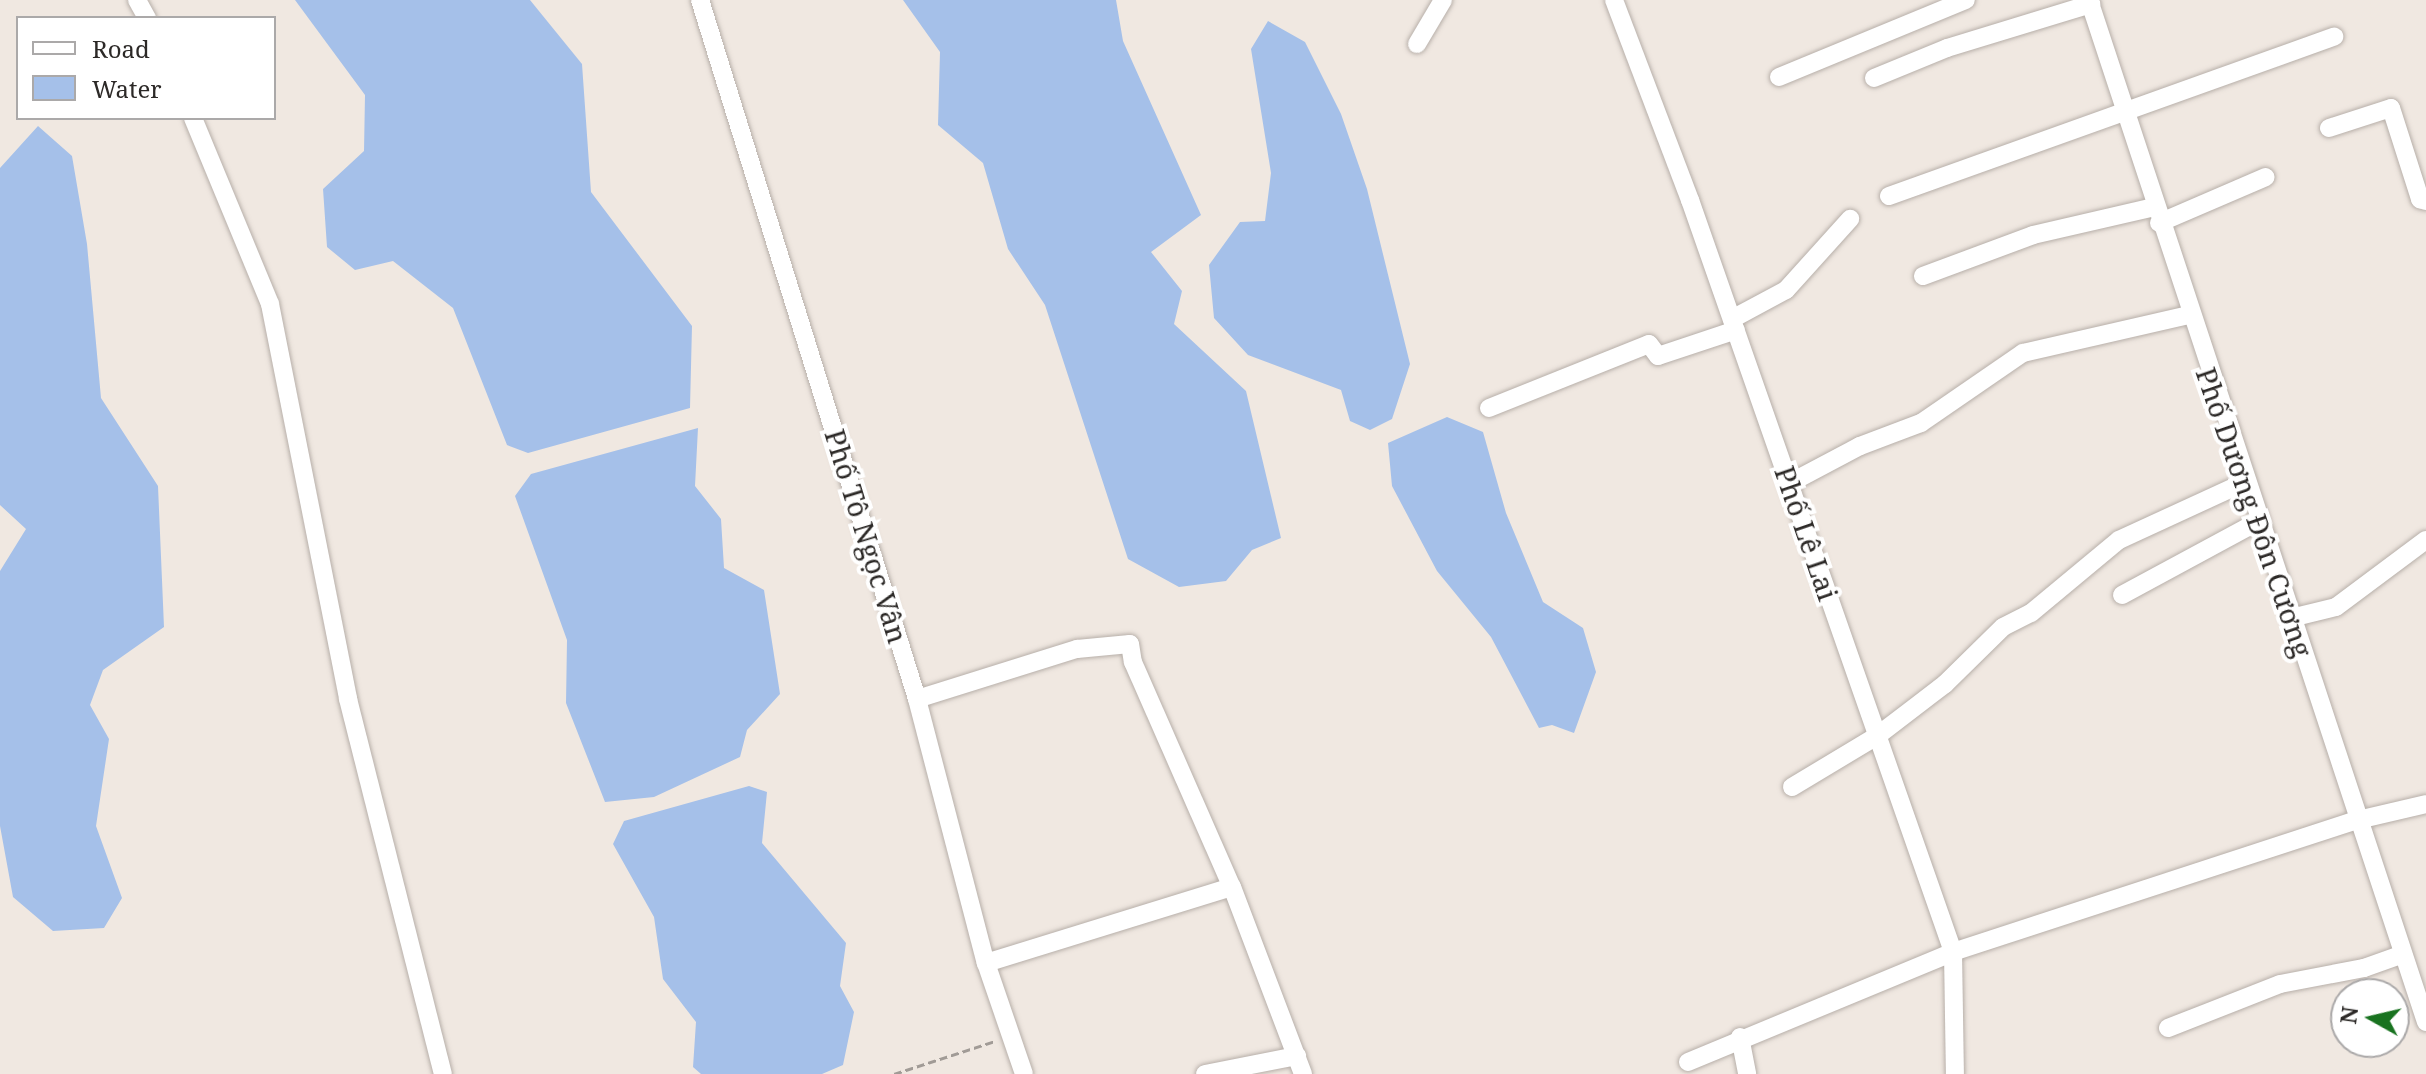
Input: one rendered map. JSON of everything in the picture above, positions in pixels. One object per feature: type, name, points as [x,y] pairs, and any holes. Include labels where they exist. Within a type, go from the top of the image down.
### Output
[{"type":"street","name":"Phố Tô Ngọc Vân","points":[[700,0],[917,699],[986,963],[1024,1074]]},
{"type":"street","points":[[1417,44],[1443,0]]},
{"type":"street","name":"Phố Lê Lai","points":[[1614,0],[1734,324],[1953,952],[1955,1074]]},
{"type":"street","points":[[1779,77],[1966,0]]},
{"type":"street","points":[[1874,78],[1947,48],[2090,2]]},
{"type":"street","name":"Phố Dương Đôn Cương","points":[[2090,2],[2189,315],[2426,1022]]},
{"type":"street","points":[[1889,196],[1971,163],[2124,115],[2334,37]]},
{"type":"street","points":[[2329,128],[2391,108],[2420,199],[2426,201]]},
{"type":"street","points":[[194,120],[270,304],[348,699],[443,1074]]},
{"type":"street","points":[[1923,276],[2033,235],[2157,215],[2266,177]]},
{"type":"street","points":[[1489,408],[1649,344],[1658,356],[1734,324],[1786,290],[1850,219]]},
{"type":"street","points":[[1790,483],[1860,446],[1921,423],[2023,353],[2189,315]]},
{"type":"street","points":[[1792,787],[1877,736],[1945,684],[2003,627],[2031,613],[2119,540],[2245,482]]},
{"type":"street","points":[[2122,595],[2259,521]]},
{"type":"street","points":[[2291,618],[2336,607],[2426,540]]},
{"type":"street","points":[[917,699],[1077,649],[1130,644],[1133,662],[1232,887],[1303,1074]]},
{"type":"street","points":[[1688,1062],[1740,1037],[1953,952],[2358,820],[2426,804]]},
{"type":"street","points":[[986,963],[1232,887]]},
{"type":"street","points":[[2168,1028],[2280,984],[2364,968],[2403,954]]},
{"type":"street","points":[[1740,1037],[1747,1074]]},
{"type":"street","points":[[1205,1074],[1297,1056]]},
{"type":"path","points":[[894,1074],[1010,1036]]},
{"type":"water","points":[[295,0],[530,0],[582,64],[591,192],[692,326],[690,408],[528,453],[507,445],[453,308],[393,261],[355,270],[327,247],[323,189],[364,151],[365,95]]},
{"type":"water","points":[[903,0],[1116,0],[1123,41],[1201,215],[1151,252],[1182,291],[1174,324],[1246,391],[1281,538],[1252,550],[1226,581],[1179,587],[1128,559],[1045,305],[1008,249],[983,163],[938,125],[940,52]]},
{"type":"water","points":[[1268,21],[1305,42],[1341,114],[1367,189],[1410,364],[1392,419],[1370,430],[1350,421],[1341,390],[1248,355],[1214,318],[1209,265],[1240,222],[1265,221],[1271,173],[1251,49]]},
{"type":"water","points":[[38,126],[72,156],[87,244],[101,398],[158,486],[164,627],[103,670],[90,705],[109,739],[96,826],[122,898],[104,928],[53,931],[13,897],[0,826],[0,571],[26,529],[0,505],[0,168]]},
{"type":"water","points":[[1447,417],[1483,432],[1506,513],[1543,602],[1583,628],[1596,672],[1574,733],[1552,725],[1539,728],[1491,637],[1437,571],[1392,486],[1388,443]]},
{"type":"water","points":[[698,428],[695,486],[721,519],[724,568],[764,590],[780,694],[747,730],[740,757],[654,797],[605,802],[566,703],[567,640],[515,496],[531,474]]},
{"type":"water","points":[[749,786],[767,792],[762,843],[846,943],[840,986],[854,1012],[843,1065],[822,1074],[701,1074],[693,1067],[696,1022],[663,979],[654,917],[613,844],[624,821]]}]
